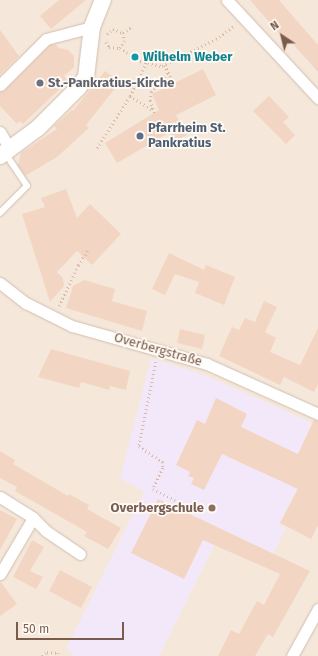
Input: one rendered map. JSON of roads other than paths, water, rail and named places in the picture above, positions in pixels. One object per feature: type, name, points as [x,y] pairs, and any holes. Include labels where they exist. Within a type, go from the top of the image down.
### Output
[{"type":"street","points":[[0,132],[5,152],[38,128],[78,88],[86,77],[92,27],[103,0]]},
{"type":"street","points":[[227,0],[318,98]]},
{"type":"street","points":[[0,84],[46,40],[68,32],[92,27]]},
{"type":"street","name":"Overbergstraße","points":[[0,284],[26,303],[72,326],[207,364],[318,414]]},
{"type":"street","points":[[0,497],[33,518],[46,531],[80,554]]},
{"type":"street","points":[[0,574],[33,518]]},
{"type":"street","points":[[292,656],[318,609]]},
{"type":"lane","points":[[0,213],[27,186],[5,152]]},
{"type":"place","name":"Wilhelm Weber","points":[[135,57]]},
{"type":"place","name":"St.-Pankratius-Kirche","points":[[40,83]]},
{"type":"place","name":"Pfarrheim St. Pankratius","points":[[140,136]]},
{"type":"place","name":"Overbergschule","points":[[212,508]]}]
